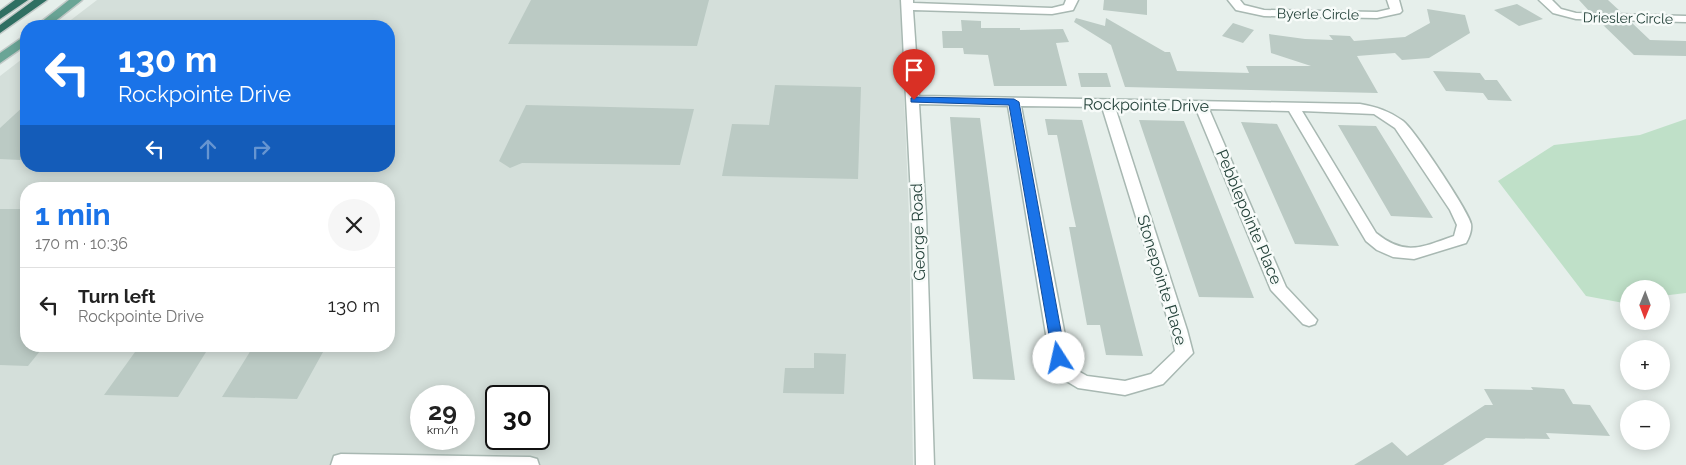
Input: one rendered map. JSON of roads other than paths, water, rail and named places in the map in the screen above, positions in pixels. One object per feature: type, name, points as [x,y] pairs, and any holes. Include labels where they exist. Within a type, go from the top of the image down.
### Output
[{"type":"highway","points":[[0,16],[22,0]]},
{"type":"highway","points":[[0,30],[41,0]]},
{"type":"main road","points":[[50,20],[76,0]]},
{"type":"main road","points":[[0,59],[20,44]]},
{"type":"street","points":[[908,3],[1052,11],[1069,8],[1072,0]]},
{"type":"street","name":"Byerle Circle","points":[[1234,0],[1240,8],[1264,13],[1377,15],[1396,10],[1392,0]]},
{"type":"street","name":"Driesler Circle","points":[[1545,0],[1557,11],[1576,16],[1686,19]]},
{"type":"street","name":"George Road","points":[[908,3],[914,100],[925,465]]},
{"type":"street","name":"Rockpointe Drive","points":[[914,100],[1360,108],[1378,111],[1400,124],[1457,209],[1464,225],[1461,239],[1412,256],[1393,254],[1380,246],[1370,236],[1293,107]]},
{"type":"street","name":"Stonepointe Place","points":[[1014,102],[1059,358],[1064,371],[1084,383],[1125,388],[1157,379],[1184,353],[1179,330],[1107,104]]},
{"type":"street","name":"Pebblepointe Place","points":[[1201,106],[1279,290],[1310,320]]},
{"type":"street","points":[[340,465],[341,462],[530,465]]}]
